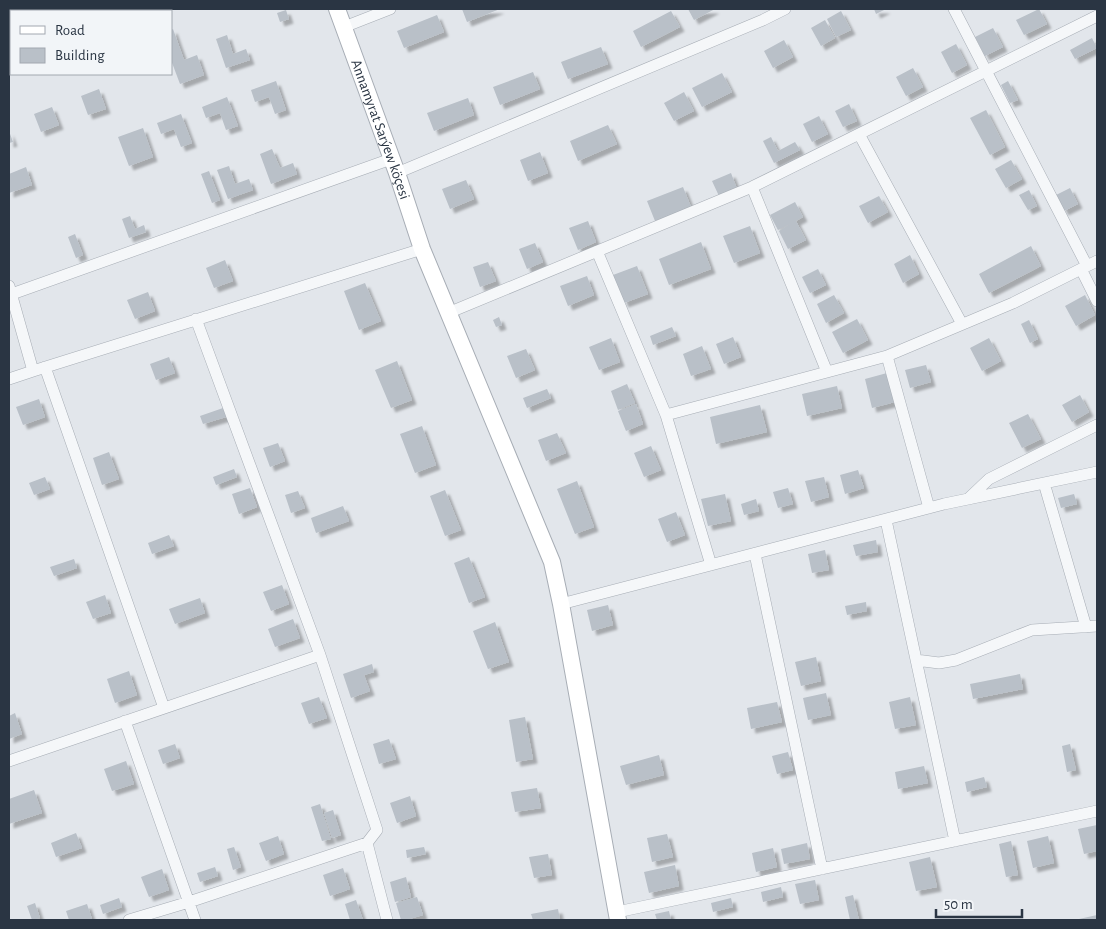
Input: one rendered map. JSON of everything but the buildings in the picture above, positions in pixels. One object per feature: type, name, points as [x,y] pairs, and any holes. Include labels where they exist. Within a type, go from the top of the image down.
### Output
[{"type":"street","name":"Annamyrat Sarýew köçesi","points":[[337,9],[422,248],[552,562],[617,916]]},
{"type":"street","points":[[344,27],[390,9]]},
{"type":"street","points":[[32,371],[10,292],[394,166],[763,20],[785,9]]},
{"type":"street","points":[[954,9],[1088,265],[1097,301]]},
{"type":"street","points":[[448,313],[752,187],[1097,16]]},
{"type":"street","points":[[859,134],[962,324]]},
{"type":"street","points":[[752,187],[827,372]]},
{"type":"street","points":[[9,379],[422,248]]},
{"type":"street","points":[[597,251],[666,415],[711,565]]},
{"type":"street","points":[[666,415],[887,356],[1013,303],[1088,265]]},
{"type":"street","points":[[129,920],[367,843],[377,830],[320,655],[196,319]]},
{"type":"street","points":[[887,356],[929,508]]},
{"type":"street","points":[[45,367],[164,708]]},
{"type":"street","points":[[967,499],[989,480],[1097,425]]},
{"type":"street","points":[[561,604],[929,508],[1097,472]]},
{"type":"street","points":[[916,660],[939,663],[956,660],[1032,630],[1091,626],[1044,483]]},
{"type":"street","points":[[886,520],[955,841]]},
{"type":"street","points":[[755,554],[822,869]]},
{"type":"street","points":[[9,761],[320,655]]},
{"type":"street","points":[[126,721],[195,920]]},
{"type":"street","points":[[617,916],[822,869],[1097,811]]},
{"type":"street","points":[[367,843],[387,920]]}]
